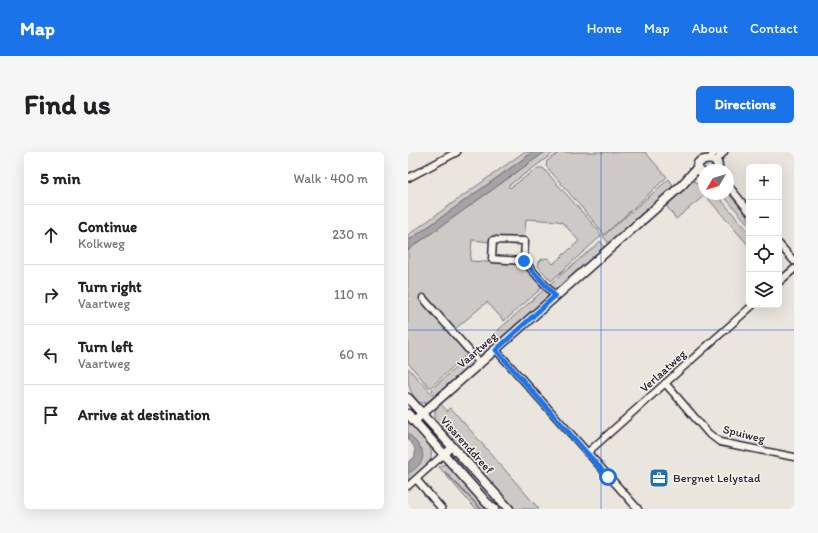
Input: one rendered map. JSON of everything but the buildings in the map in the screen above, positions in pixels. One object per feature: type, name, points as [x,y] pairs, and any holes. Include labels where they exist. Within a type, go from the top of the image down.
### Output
[{"type":"street","points":[[408,178],[457,152]]},
{"type":"street","name":"Vaartweg","points":[[414,421],[682,184],[705,161],[724,152]]},
{"type":"street","points":[[705,161],[715,164]]},
{"type":"street","points":[[734,192],[746,207]]},
{"type":"street","points":[[734,195],[743,203]]},
{"type":"street","points":[[524,261],[492,259],[493,240],[525,242],[524,261],[555,296]]},
{"type":"street","points":[[782,247],[794,261]]},
{"type":"street","points":[[782,279],[794,269]]},
{"type":"street","points":[[423,298],[480,363]]},
{"type":"street","name":"Verlaatweg","points":[[587,453],[750,308]]},
{"type":"street","points":[[496,350],[638,509]]},
{"type":"street","name":"Spuiweg","points":[[665,383],[708,434],[720,442],[794,457]]},
{"type":"street","name":"Visarenddreef","points":[[408,398],[509,509]]},
{"type":"street","name":"Visarenddreef","points":[[408,414],[486,502],[494,509]]},
{"type":"street","points":[[408,486],[452,447]]},
{"type":"street","points":[[416,480],[442,509]]},
{"type":"shaded area","points":[[524,152],[533,152],[408,241],[408,235]]},
{"type":"shaded area","points":[[533,152],[545,152],[408,250],[408,241]]},
{"type":"shaded area","points":[[545,152],[555,152],[508,186],[510,188],[538,168],[543,168],[599,231],[601,236],[551,281],[538,266],[539,262],[542,259],[548,258],[553,264],[579,241],[563,223],[558,221],[526,219],[524,241],[518,245],[472,240],[470,261],[523,264],[544,286],[504,321],[487,302],[455,329],[425,296],[421,299],[468,353],[431,387],[429,387],[408,363],[408,250]]},
{"type":"shaded area","points":[[560,152],[645,152],[667,177],[604,235],[546,166],[547,161]]},
{"type":"shaded area","points":[[669,179],[673,185],[673,188],[609,244],[603,236]]},
{"type":"shaded area","points":[[694,181],[698,184],[699,200],[676,219],[665,204],[688,184]]},
{"type":"shaded area","points":[[709,200],[721,200],[746,229],[746,243]]},
{"type":"shaded area","points":[[727,200],[734,200],[746,214],[746,222]]},
{"type":"shaded area","points":[[601,241],[604,248],[559,290],[553,290],[549,285]]},
{"type":"shaded area","points":[[546,288],[550,293],[549,299],[495,347],[489,338]]},
{"type":"shaded area","points":[[486,341],[488,341],[493,348],[483,358],[474,352]]},
{"type":"shaded area","points":[[470,355],[475,360],[475,364],[438,397],[432,391],[433,388]]},
{"type":"shaded area","points":[[408,368],[435,397],[428,402],[420,403],[411,391],[408,379]]},
{"type":"shaded area","points":[[440,403],[447,411],[451,408],[539,509],[515,509],[435,419],[435,410]]},
{"type":"shaded area","points":[[408,420],[422,435],[430,447],[431,459],[427,465],[408,482],[408,474],[420,463],[422,449],[408,433]]},
{"type":"shaded area","points":[[408,433],[419,445],[423,456],[420,464],[408,474],[408,462],[414,458],[415,450],[408,439]]},
{"type":"shaded area","points":[[453,454],[456,455],[506,509],[499,509],[482,493],[453,461]]},
{"type":"shaded area","points":[[444,464],[450,467],[492,509],[477,509],[471,504],[439,467]]},
{"type":"waterway","points":[[445,472],[481,509]]},
{"type":"place","name":"Bergnet Lelystad","points":[[659,478]]},
{"type":"route","points":[[524,261],[555,296],[496,350],[608,477]]}]
